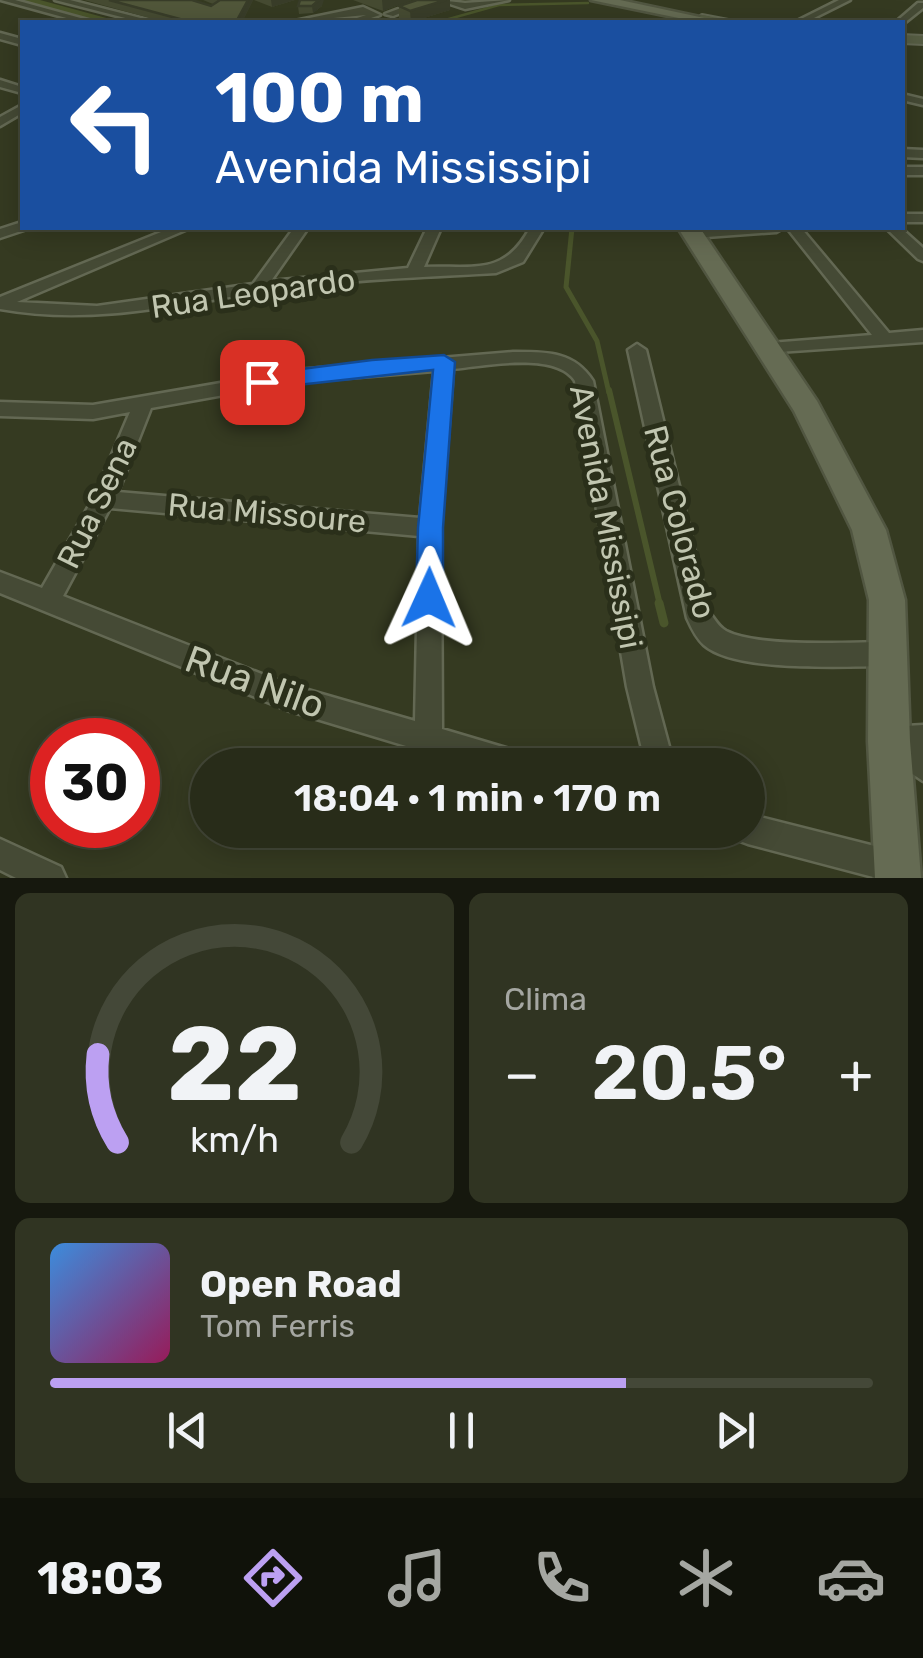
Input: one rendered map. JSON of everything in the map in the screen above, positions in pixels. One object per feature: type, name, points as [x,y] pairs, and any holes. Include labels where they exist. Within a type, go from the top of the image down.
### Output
[{"type":"main road","points":[[598,6],[624,6],[695,20]]},
{"type":"main road","points":[[691,231],[807,408],[869,530],[888,600],[889,741],[898,873]]},
{"type":"street","points":[[5,0],[82,20]]},
{"type":"street","points":[[59,0],[143,20]]},
{"type":"street","points":[[390,14],[432,0]]},
{"type":"street","points":[[442,0],[470,6],[506,0]]},
{"type":"street","points":[[804,20],[846,0]]},
{"type":"street","points":[[294,19],[363,10],[375,15],[357,20]]},
{"type":"street","points":[[0,304],[178,230]]},
{"type":"street","points":[[258,288],[301,230]]},
{"type":"street","points":[[413,274],[433,230]]},
{"type":"street","name":"Rua Leopardo","points":[[0,304],[35,310],[96,312],[258,288],[506,266],[524,254],[536,230]]},
{"type":"street","points":[[691,231],[719,230]]},
{"type":"street","points":[[796,230],[884,338]]},
{"type":"street","points":[[896,230],[923,256]]},
{"type":"street","points":[[770,349],[884,338],[919,341]]},
{"type":"street","name":"Rua Colorado","points":[[638,350],[699,618],[713,637],[735,647],[761,650],[890,654]]},
{"type":"street","name":"Avenida Mississipi","points":[[0,408],[93,412],[296,376],[444,362],[553,358],[577,370],[584,382],[640,686],[656,748]]},
{"type":"street","points":[[428,740],[430,528],[444,362]]},
{"type":"street","name":"Rua Sena","points":[[48,600],[104,498],[143,405]]},
{"type":"street","name":"Rua Missoure","points":[[104,498],[430,528]]},
{"type":"street","name":"Rua Nilo","points":[[0,582],[287,697],[456,748]]},
{"type":"street","points":[[889,741],[923,739]]},
{"type":"street","points":[[889,741],[923,767]]},
{"type":"street","points":[[765,834],[898,873]]},
{"type":"street","points":[[0,854],[50,878]]},
{"type":"building","points":[[109,0],[192,0],[211,6],[220,0],[248,0],[237,20],[184,20]]},
{"type":"building","points":[[300,0],[319,0],[312,6],[298,6]]},
{"type":"building","points":[[417,0],[446,0],[410,11],[399,6]]},
{"type":"waterway","points":[[20,0],[105,20]]},
{"type":"waterway","points":[[445,20],[499,5],[588,3]]},
{"type":"waterway","points":[[572,230],[566,287],[597,341],[609,393]]},
{"type":"waterway","points":[[609,390],[660,605]]},
{"type":"waterway","points":[[659,603],[664,623]]},
{"type":"route","points":[[262,382],[444,362],[430,528],[429,598]]}]
